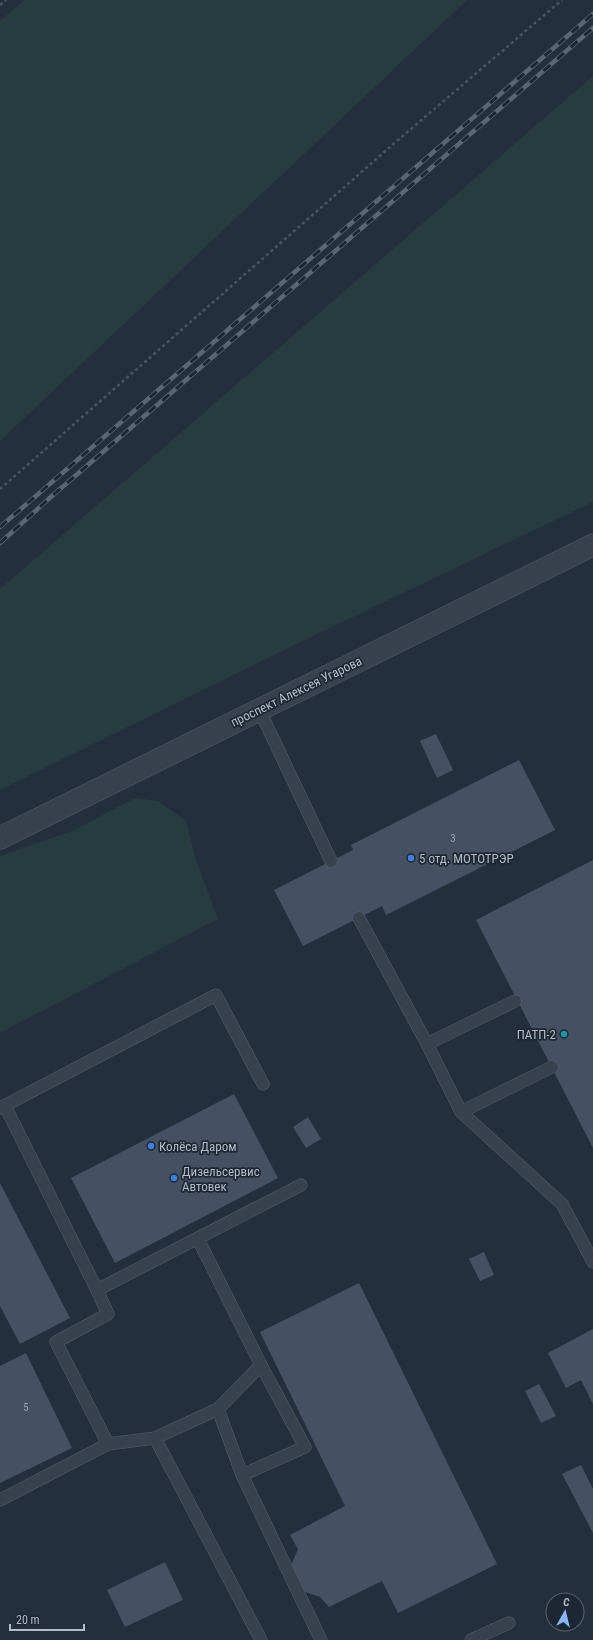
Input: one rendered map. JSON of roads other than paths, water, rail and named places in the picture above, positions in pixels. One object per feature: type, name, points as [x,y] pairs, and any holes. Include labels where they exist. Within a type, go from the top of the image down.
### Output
[{"type":"street","name":"проспект Алексея Угарова","points":[[0,838],[593,545]]},
{"type":"lane","points":[[259,709],[331,861]]},
{"type":"lane","points":[[359,918],[428,1044],[461,1112],[562,1204],[593,1262]]},
{"type":"lane","points":[[108,1444],[56,1342],[108,1314],[3,1107],[216,995],[263,1084]]},
{"type":"lane","points":[[428,1044],[515,1001]]},
{"type":"lane","points":[[461,1112],[552,1067]]},
{"type":"lane","points":[[97,1290],[301,1185]]},
{"type":"lane","points":[[198,1239],[261,1365],[305,1447],[242,1475]]},
{"type":"lane","points":[[0,1500],[108,1444],[155,1438],[218,1409],[261,1365]]},
{"type":"lane","points":[[218,1409],[242,1475],[321,1640]]},
{"type":"lane","points":[[155,1438],[261,1640]]},
{"type":"lane","points":[[471,1640],[509,1623]]},
{"type":"railway","points":[[0,527],[593,14]]},
{"type":"railway","points":[[0,543],[52,496],[593,28]]},
{"type":"place","name":"5 отд. МОТОТРЭР","points":[[411,858]]},
{"type":"place","name":"ПАТП-2","points":[[564,1034]]},
{"type":"place","name":"Колёса Даром","points":[[151,1146]]},
{"type":"place","name":"Дизельсервис Автовек","points":[[174,1178]]}]
